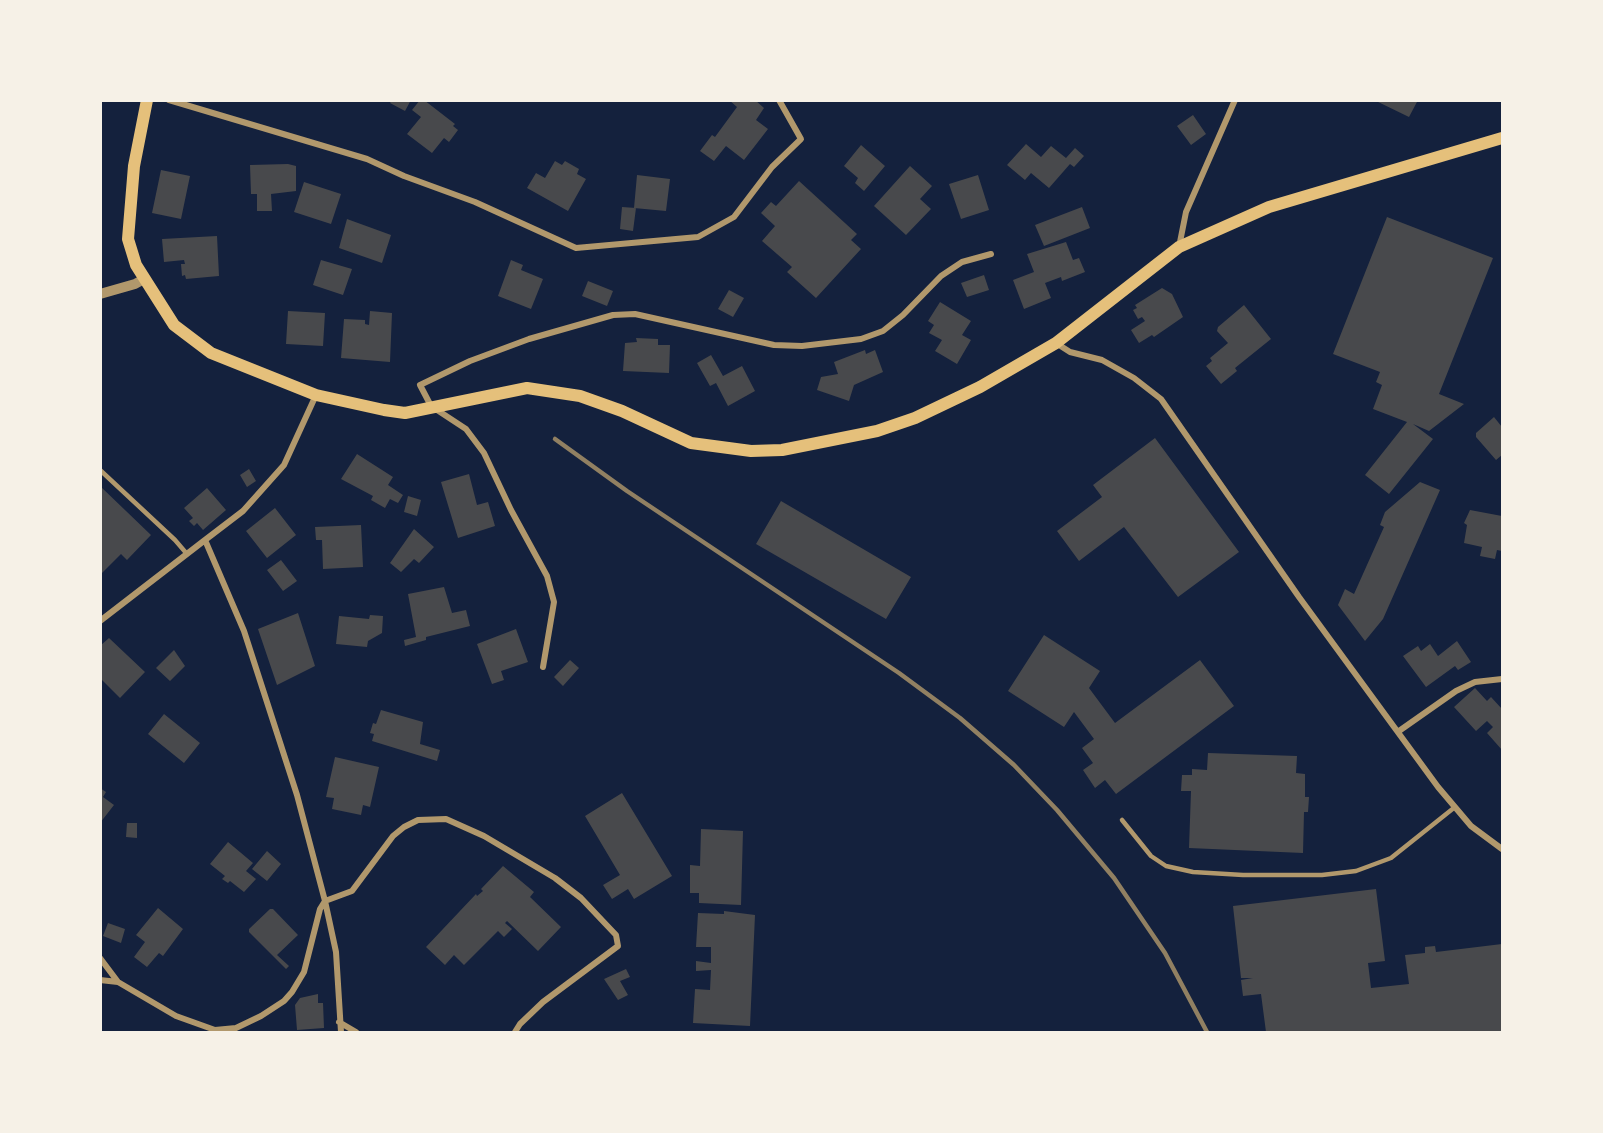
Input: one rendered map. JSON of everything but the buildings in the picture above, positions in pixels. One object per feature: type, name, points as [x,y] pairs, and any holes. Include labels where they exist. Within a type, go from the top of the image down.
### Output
[{"type":"main road","points":[[147,100],[134,166],[128,239],[136,265],[174,325],[211,353],[316,395],[405,413],[527,388],[580,396],[622,411],[691,443],[751,451],[782,450],[876,431],[915,418],[980,387],[1056,343],[1179,247],[1269,207],[1503,138]]},
{"type":"street","points":[[169,100],[367,159],[404,176],[475,202],[576,248],[698,237],[734,217],[772,168],[801,139],[779,100]]},
{"type":"street","points":[[1179,247],[1186,212],[1235,100]]},
{"type":"street","points":[[543,667],[554,602],[547,576],[511,510],[484,453],[466,429],[431,406],[420,386],[470,361],[529,339],[613,315],[635,314],[774,345],[802,346],[861,339],[883,331],[903,315],[941,276],[955,266],[992,254]]},
{"type":"street","points":[[100,294],[135,284],[144,279]]},
{"type":"street","points":[[1056,343],[1070,352],[1102,360],[1134,378],[1161,399],[1299,597],[1455,807],[1471,826],[1503,849]]},
{"type":"street","points":[[100,621],[243,511],[284,465],[316,395]]},
{"type":"street","points":[[205,540],[244,631],[297,795],[326,901],[336,952],[341,1032]]},
{"type":"street","points":[[1399,731],[1456,690],[1475,682],[1503,679]]},
{"type":"street","points":[[100,958],[118,982],[176,1016],[223,1032],[236,1028],[261,1016],[284,1001],[292,992],[304,972],[320,909],[326,901],[352,891],[393,836],[404,827],[418,820],[446,819],[484,836],[555,878],[581,898],[616,935],[618,946],[543,1002],[515,1032]]},
{"type":"street","points":[[100,980],[118,982]]},
{"type":"street","points":[[339,1022],[356,1032]]},
{"type":"lane","points":[[100,470],[175,540],[187,555]]},
{"type":"lane","points":[[1122,820],[1151,856],[1166,866],[1193,872],[1243,875],[1322,875],[1356,871],[1391,858],[1455,807]]},
{"type":"railway","points":[[555,439],[627,491],[899,673],[960,718],[1014,765],[1057,810],[1114,878],[1165,953],[1207,1032]]}]
